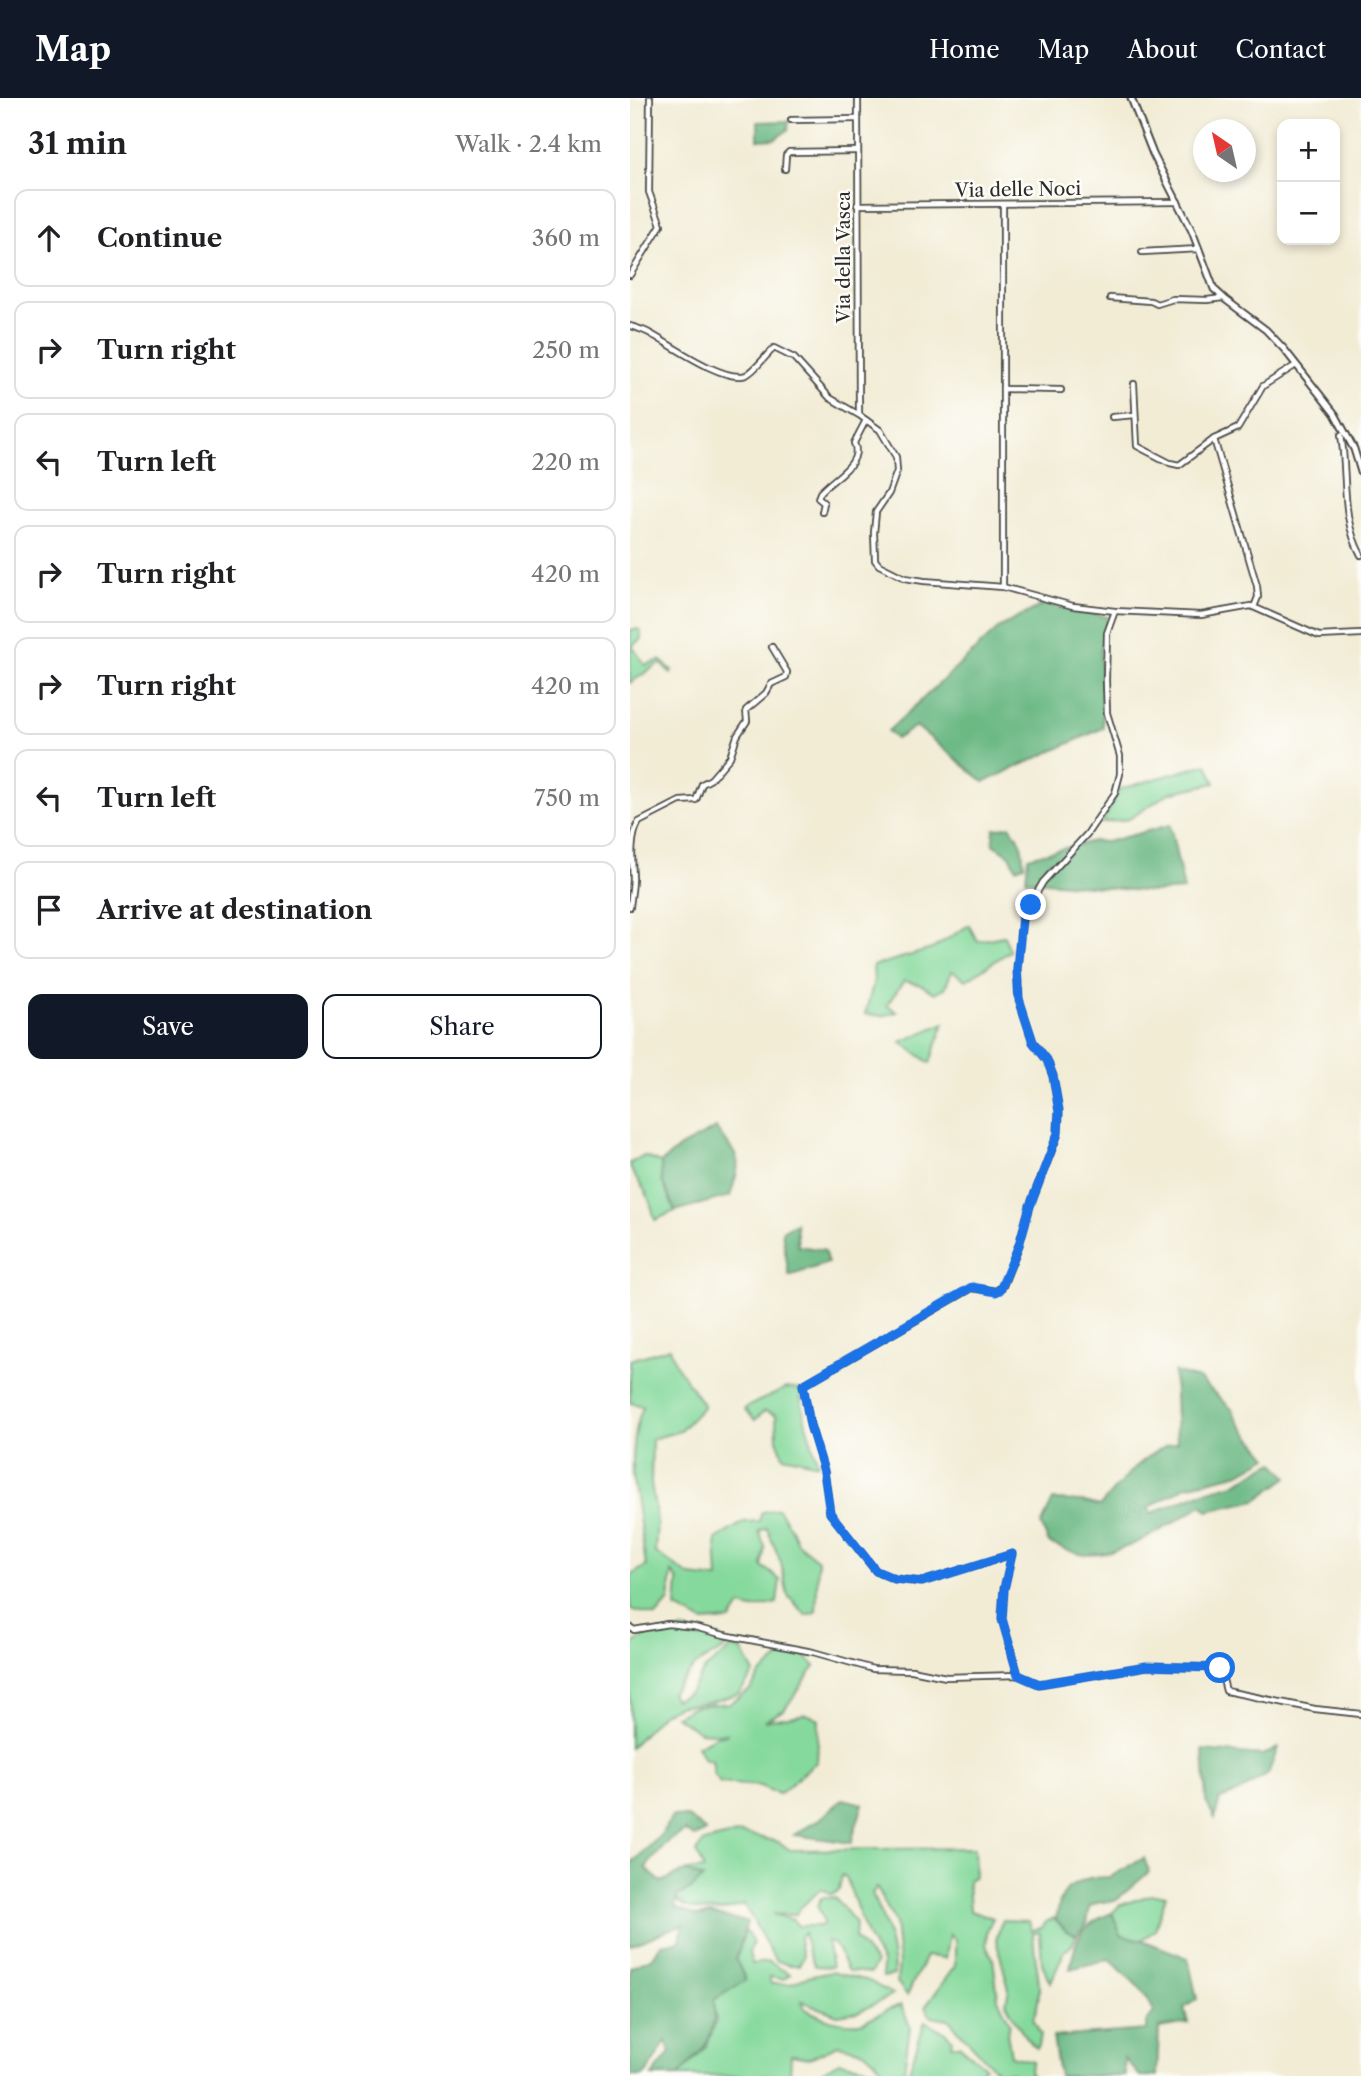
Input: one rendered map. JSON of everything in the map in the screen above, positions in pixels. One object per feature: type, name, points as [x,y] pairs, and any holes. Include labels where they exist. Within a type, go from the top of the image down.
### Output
[{"type":"main road","points":[[1132,98],[1153,154],[1179,202],[1210,281],[1223,298],[1266,330],[1330,407],[1348,437],[1361,472]]},
{"type":"street","points":[[630,275],[661,225],[649,192],[650,98]]},
{"type":"street","name":"Via della Vasca","points":[[858,98],[859,415]]},
{"type":"street","points":[[791,120],[857,119]]},
{"type":"street","points":[[785,169],[786,155],[789,152],[857,151]]},
{"type":"street","name":"Via delle Noci","points":[[857,205],[1179,202]]},
{"type":"street","points":[[1003,204],[1003,587]]},
{"type":"street","points":[[1142,252],[1199,249]]},
{"type":"street","points":[[1110,298],[1148,300],[1157,304],[1173,299],[1223,298]]},
{"type":"street","points":[[630,326],[650,333],[719,373],[735,377],[749,374],[774,348],[781,350],[794,358],[830,398],[880,430],[896,457],[897,471],[889,493],[876,513],[875,560],[879,565],[905,578],[1003,587],[1073,606],[1115,611],[1201,615],[1254,607],[1319,636],[1361,634]]},
{"type":"street","points":[[1134,384],[1137,446],[1174,465],[1188,460],[1214,439],[1238,428],[1263,386],[1296,365]]},
{"type":"street","points":[[1003,389],[1060,390]]},
{"type":"street","points":[[1112,417],[1135,415]]},
{"type":"street","points":[[822,512],[824,503],[818,498],[820,493],[855,461],[857,449],[854,443],[866,420]]},
{"type":"street","points":[[1348,437],[1341,438],[1344,496],[1354,542],[1361,555]]},
{"type":"street","points":[[1214,439],[1257,586],[1258,597],[1254,607]]},
{"type":"street","points":[[1018,1675],[1002,1619],[1004,1589],[1012,1554],[922,1582],[895,1579],[876,1571],[830,1513],[824,1471],[810,1425],[803,1385],[972,1287],[996,1292],[1003,1286],[1058,1133],[1059,1111],[1053,1076],[1047,1060],[1033,1042],[1019,999],[1017,969],[1022,918],[1044,882],[1087,834],[1115,793],[1120,756],[1107,713],[1105,680],[1107,633],[1115,611]]},
{"type":"street","points":[[630,907],[633,879],[630,854],[635,827],[639,822],[680,801],[696,800],[702,784],[711,779],[730,757],[737,736],[747,721],[746,710],[766,694],[771,684],[786,677],[784,665],[772,647]]},
{"type":"street","points":[[630,1628],[634,1630],[668,1624],[694,1627],[813,1652],[873,1669],[912,1670],[946,1677],[1018,1675],[1039,1684],[1147,1666],[1220,1668],[1226,1691],[1315,1709],[1361,1714]]},
{"type":"green space","points":[[789,121],[788,130],[775,139],[758,140],[758,122]]},
{"type":"green space","points":[[1044,604],[1108,617],[1100,652],[1103,728],[984,782],[916,726],[896,739],[888,731],[1000,627]]},
{"type":"green space","points":[[638,629],[641,639],[632,646],[645,665],[660,660],[672,670],[671,673],[660,663],[630,683],[630,630]]},
{"type":"green space","points":[[1207,764],[1215,783],[1169,793],[1129,819],[1102,823],[1120,789]]},
{"type":"green space","points":[[1170,825],[1184,890],[1152,892],[1026,880],[1028,857],[1093,841],[1106,842]]},
{"type":"green space","points":[[1010,826],[1021,842],[1024,865],[1016,868],[1010,855],[993,844],[994,829]]},
{"type":"green space","points":[[969,925],[977,941],[1004,936],[1010,951],[966,980],[952,971],[945,988],[935,993],[921,985],[904,981],[887,1005],[897,1012],[883,1016],[865,1014],[874,982],[873,966],[932,949]]},
{"type":"green space","points":[[944,1023],[930,1063],[901,1042]]},
{"type":"green space","points":[[716,1128],[737,1159],[737,1173],[730,1196],[675,1211],[662,1181],[661,1163],[680,1147]]},
{"type":"green space","points":[[644,1156],[661,1163],[662,1181],[675,1211],[655,1220],[647,1195],[635,1177],[630,1163]]},
{"type":"green space","points":[[796,1223],[798,1246],[824,1250],[828,1263],[789,1276],[782,1231]]},
{"type":"green space","points":[[670,1348],[676,1365],[704,1406],[680,1431],[652,1439],[651,1483],[657,1521],[655,1552],[690,1576],[718,1579],[716,1539],[744,1522],[759,1521],[762,1512],[778,1509],[797,1543],[818,1560],[816,1612],[806,1615],[788,1596],[781,1563],[767,1528],[759,1531],[765,1547],[762,1566],[780,1580],[777,1603],[752,1609],[740,1606],[731,1620],[704,1622],[676,1608],[678,1581],[672,1572],[669,1601],[656,1616],[630,1609],[631,1575],[646,1566],[633,1475],[635,1439],[643,1406],[630,1403],[630,1360]]},
{"type":"green space","points":[[1174,1372],[1199,1379],[1232,1409],[1239,1423],[1268,1457],[1240,1473],[1187,1486],[1148,1508],[1152,1513],[1198,1494],[1234,1484],[1274,1462],[1288,1477],[1256,1500],[1208,1511],[1202,1505],[1144,1539],[1111,1552],[1080,1554],[1049,1543],[1041,1525],[1053,1500],[1081,1501],[1100,1506],[1144,1460],[1177,1442]]},
{"type":"green space","points":[[786,1388],[799,1389],[818,1464],[783,1456],[777,1439],[776,1415],[764,1411],[755,1420],[744,1409]]},
{"type":"green space","points":[[683,1630],[720,1637],[727,1647],[696,1665],[671,1693],[675,1700],[690,1693],[704,1670],[733,1647],[743,1652],[754,1673],[739,1694],[711,1702],[678,1706],[663,1713],[630,1748],[630,1646],[648,1634]]},
{"type":"green space","points":[[803,1654],[815,1666],[784,1710],[764,1721],[806,1714],[819,1719],[817,1762],[779,1794],[760,1786],[720,1783],[714,1774],[712,1760],[704,1759],[697,1746],[716,1736],[728,1734],[700,1732],[675,1716],[695,1706],[730,1703],[750,1690],[760,1675],[783,1655]]},
{"type":"green space","points":[[1278,1748],[1268,1774],[1237,1793],[1220,1799],[1215,1818],[1206,1802],[1203,1750],[1263,1755]]},
{"type":"green space","points":[[843,1799],[863,1804],[851,1843],[794,1835],[820,1819]]},
{"type":"green space","points":[[672,1816],[688,1817],[706,1831],[695,1837],[685,1831],[668,1842],[645,1868],[661,1882],[684,1871],[703,1878],[690,1890],[677,1896],[675,1907],[697,1916],[711,1914],[747,1922],[736,1960],[746,1980],[714,2000],[711,2035],[701,2051],[678,2076],[652,2076],[671,2051],[666,2041],[643,2076],[630,2076],[630,1967],[653,1957],[661,1944],[680,1941],[683,1924],[630,1946],[630,1865],[662,1834]]},
{"type":"green space","points":[[741,1833],[779,1842],[790,1850],[974,1848],[975,1876],[968,1881],[970,1911],[993,1918],[987,1932],[986,1945],[993,1958],[998,1999],[1010,2023],[1007,2033],[1011,2056],[1033,2061],[1029,2072],[1032,2076],[997,2072],[948,2019],[931,2016],[925,2007],[955,1966],[955,1941],[949,1934],[945,1958],[926,1956],[907,1995],[897,1982],[899,1963],[895,1923],[877,1888],[872,1893],[888,1933],[894,1964],[894,1975],[883,1977],[882,1962],[867,1936],[846,1877],[842,1875],[839,1890],[831,1895],[821,1889],[795,1915],[772,1914],[793,1920],[798,1926],[820,1926],[824,1923],[817,1905],[821,1898],[835,1898],[856,1923],[855,1938],[876,1963],[871,1973],[848,1971],[837,1948],[827,1941],[832,1967],[815,1966],[808,1952],[804,1933],[800,1937],[803,1957],[799,1965],[788,1965],[775,1960],[744,1904],[709,1911],[690,1908],[676,1899],[676,1896],[702,1878],[684,1871],[704,1869],[696,1852],[704,1842]]},
{"type":"green space","points":[[1144,1858],[1149,1872],[1115,1901],[1090,1906],[1087,1923],[1077,1935],[1066,1931],[1056,1919],[1060,1901],[1068,1888],[1089,1878],[1110,1877]]},
{"type":"green space","points":[[1151,1895],[1166,1895],[1155,1930],[1142,1940],[1120,1935],[1112,1913],[1120,1905]]},
{"type":"green space","points":[[1112,1913],[1121,1935],[1188,1958],[1197,1999],[1184,2008],[1188,2023],[1159,2028],[1157,2076],[1140,2076],[1124,2058],[1125,2076],[1059,2076],[1053,2037],[1147,2030],[1147,2021],[1154,2012],[1140,1989],[1110,1959],[1070,1969],[1081,1934],[1093,1922]]},
{"type":"green space","points":[[1054,1918],[1066,1931],[1077,1935],[1072,1945],[1064,1952],[1051,1982],[1042,1964],[1040,1933],[1033,1933],[1039,1997],[1033,2019],[1041,2035],[1037,2049],[1023,2033],[1006,2003],[1009,1989],[996,1940],[1002,1920],[1029,1921],[1031,1930],[1042,1928],[1045,1922]]},
{"type":"green space","points":[[745,1930],[753,1943],[749,1953],[752,1964],[769,1962],[790,1974],[783,1979],[769,1977],[771,1984],[790,1984],[831,1972],[869,1981],[893,1995],[858,2012],[837,2015],[802,2001],[805,2009],[818,2015],[837,2022],[851,2023],[863,2022],[901,2005],[910,2027],[904,2071],[886,2071],[864,2051],[838,2045],[810,2058],[791,2055],[790,2076],[678,2076],[707,2045],[716,2020],[714,2000],[736,1960]]},
{"type":"green space","points":[[925,2021],[949,2036],[952,2039],[951,2045],[959,2045],[985,2067],[975,2076],[908,2074]]},
{"type":"green space","points":[[839,2062],[863,2066],[883,2075],[815,2076]]},
{"type":"route","points":[[1031,905],[1022,918],[1018,948],[1019,999],[1033,1042],[1047,1060],[1053,1076],[1059,1111],[1058,1133],[1030,1206],[1019,1245],[1000,1290],[996,1292],[972,1287],[803,1385],[810,1425],[824,1471],[830,1513],[876,1571],[895,1579],[922,1582],[1012,1554],[1004,1589],[1002,1619],[1018,1675],[1028,1681],[1039,1684],[1074,1680],[1147,1666],[1220,1668]]}]
